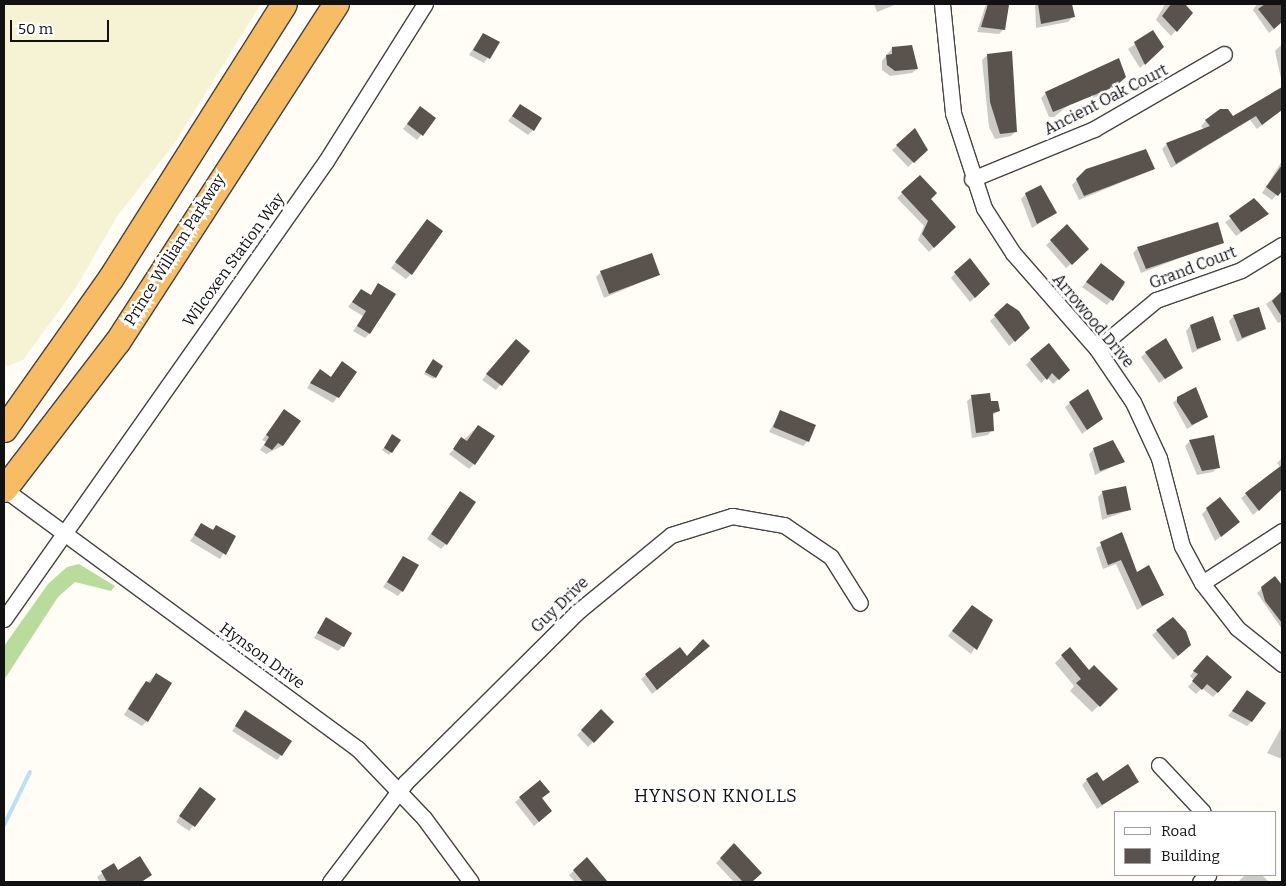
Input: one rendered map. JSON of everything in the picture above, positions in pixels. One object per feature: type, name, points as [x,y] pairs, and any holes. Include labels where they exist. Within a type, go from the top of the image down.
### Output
[{"type":"highway","points":[[4,429],[110,279],[284,4]]},
{"type":"highway","name":"Prince William Parkway","points":[[4,489],[117,342],[336,4]]},
{"type":"street","name":"Wilcoxen Station Way","points":[[4,618],[326,161],[425,4]]},
{"type":"street","name":"Arrowood Drive","points":[[942,4],[953,113],[972,179],[994,225],[1014,253],[1097,349],[1149,432],[1172,518],[1202,583],[1237,628],[1282,664]]},
{"type":"street","name":"Ancient Oak Court","points":[[972,179],[1094,130],[1224,54]]},
{"type":"street","name":"Grand Court","points":[[1097,349],[1156,300],[1241,270],[1282,245]]},
{"type":"street","name":"Hynson Drive","points":[[4,489],[324,722],[400,790],[471,882]]},
{"type":"street","name":"Guy Drive","points":[[330,882],[400,790],[607,585],[652,548],[690,526],[732,516],[784,525],[831,557],[860,603]]},
{"type":"street","points":[[1202,583],[1282,530]]},
{"type":"street","points":[[1159,765],[1202,811]]},
{"type":"shaded area","points":[[4,4],[261,4],[174,144],[118,215],[75,289],[23,360],[8,366],[4,365]]},
{"type":"green space","points":[[79,564],[115,586],[111,591],[75,582],[58,597],[4,680],[4,646],[48,584],[67,567]]},
{"type":"building","points":[[988,4],[1009,5],[1005,30],[981,27]]},
{"type":"building","points":[[1038,4],[1072,4],[1075,17],[1041,24]]},
{"type":"building","points":[[1171,4],[1185,4],[1193,13],[1177,32],[1162,16]]},
{"type":"building","points":[[1265,4],[1282,4],[1282,22],[1274,29],[1258,9]]},
{"type":"building","points":[[1153,30],[1164,47],[1145,65],[1134,42]]},
{"type":"building","points":[[483,33],[500,42],[490,59],[473,50]]},
{"type":"building","points":[[912,45],[918,69],[895,71],[887,65],[886,55],[892,54],[892,47]]},
{"type":"building","points":[[1012,51],[1017,132],[1000,134],[990,102],[987,54]]},
{"type":"building","points":[[1119,58],[1126,77],[1116,86],[1053,112],[1045,92]]},
{"type":"building","points":[[1282,87],[1282,110],[1262,125],[1256,116],[1176,164],[1166,143],[1210,126],[1205,120],[1220,109],[1228,109],[1233,116]]},
{"type":"building","points":[[520,104],[542,118],[534,131],[512,116]]},
{"type":"building","points":[[420,106],[436,118],[423,136],[407,124]]},
{"type":"building","points":[[915,128],[928,150],[914,163],[896,145]]},
{"type":"building","points":[[1146,149],[1155,169],[1084,196],[1076,179],[1086,169]]},
{"type":"building","points":[[1282,165],[1282,191],[1278,196],[1266,187]]},
{"type":"building","points":[[920,175],[937,193],[931,199],[956,227],[934,248],[922,234],[928,221],[901,192]]},
{"type":"building","points":[[1041,185],[1057,213],[1037,224],[1025,193]]},
{"type":"building","points":[[1254,198],[1269,214],[1241,232],[1229,216]]},
{"type":"building","points":[[427,219],[443,231],[412,275],[395,262]]},
{"type":"building","points":[[1218,222],[1224,243],[1146,269],[1137,247]]},
{"type":"building","points":[[1067,224],[1089,249],[1072,265],[1050,240]]},
{"type":"building","points":[[652,253],[660,275],[609,294],[600,271]]},
{"type":"building","points":[[970,258],[990,284],[975,298],[954,272]]},
{"type":"building","points":[[1101,263],[1125,282],[1113,301],[1086,282]]},
{"type":"building","points":[[378,283],[396,294],[370,334],[357,326],[366,311],[352,302],[361,289],[371,295]]},
{"type":"building","points":[[1282,291],[1282,317],[1272,301]]},
{"type":"building","points":[[1007,303],[1019,311],[1030,328],[1015,342],[994,315]]},
{"type":"building","points":[[1259,307],[1266,329],[1242,338],[1233,315]]},
{"type":"building","points":[[1213,316],[1221,340],[1197,349],[1190,325]]},
{"type":"building","points":[[1166,338],[1183,368],[1165,379],[1145,352]]},
{"type":"building","points":[[516,339],[530,351],[502,386],[486,374]]},
{"type":"building","points":[[1049,343],[1070,370],[1059,380],[1052,373],[1047,380],[1030,359]]},
{"type":"building","points":[[433,359],[443,366],[436,378],[425,372]]},
{"type":"building","points":[[342,361],[357,372],[339,398],[310,383],[320,369],[331,377]]},
{"type":"building","points":[[1196,387],[1208,417],[1192,425],[1177,402],[1177,397]]},
{"type":"building","points":[[1088,389],[1103,419],[1087,430],[1069,402]]},
{"type":"building","points":[[990,393],[991,401],[998,401],[1000,411],[993,413],[994,431],[976,433],[971,395]]},
{"type":"building","points":[[284,409],[301,421],[283,446],[278,443],[272,450],[264,445],[269,437],[266,435]]},
{"type":"building","points":[[780,410],[816,425],[809,442],[773,427]]},
{"type":"building","points":[[478,425],[495,436],[475,465],[453,449],[461,437],[467,441]]},
{"type":"building","points":[[392,434],[401,440],[392,453],[384,448]]},
{"type":"building","points":[[1214,435],[1220,468],[1202,471],[1189,440]]},
{"type":"building","points":[[1113,440],[1125,462],[1100,471],[1093,448]]},
{"type":"building","points":[[1282,465],[1282,489],[1259,511],[1245,493]]},
{"type":"building","points":[[1126,486],[1131,510],[1107,515],[1102,491]]},
{"type":"building","points":[[460,491],[476,502],[447,545],[431,534]]},
{"type":"building","points":[[1220,497],[1240,522],[1221,537],[1206,508]]},
{"type":"building","points":[[201,523],[213,530],[216,525],[236,536],[226,555],[194,535]]},
{"type":"building","points":[[1122,532],[1137,572],[1149,565],[1164,595],[1142,606],[1121,560],[1108,565],[1100,542]]},
{"type":"building","points":[[403,556],[419,565],[403,592],[387,582]]},
{"type":"building","points":[[1275,576],[1282,585],[1282,623],[1265,601],[1261,587]]},
{"type":"building","points":[[972,605],[993,620],[977,650],[952,631]]},
{"type":"building","points":[[326,617],[352,633],[344,647],[317,633]]},
{"type":"building","points":[[1173,617],[1186,631],[1191,645],[1178,656],[1156,630]]},
{"type":"building","points":[[703,639],[710,646],[657,690],[645,674],[680,647],[687,656]]},
{"type":"building","points":[[1070,647],[1089,670],[1094,665],[1118,689],[1100,707],[1076,683],[1081,679],[1061,655]]},
{"type":"building","points":[[1207,655],[1232,677],[1218,693],[1207,684],[1202,690],[1192,681],[1198,674],[1193,671]]},
{"type":"building","points":[[156,673],[172,683],[148,722],[128,709],[146,681],[150,683]]},
{"type":"building","points":[[1247,690],[1266,703],[1252,722],[1232,711]]},
{"type":"building","points":[[601,709],[614,722],[594,743],[581,730]]},
{"type":"building","points":[[245,710],[292,741],[282,756],[235,726]]},
{"type":"building","points":[[1128,764],[1139,782],[1102,805],[1086,779],[1097,772],[1103,781]]},
{"type":"building","points":[[540,780],[550,792],[542,798],[552,811],[539,822],[519,797]]},
{"type":"building","points":[[200,787],[216,799],[195,827],[179,816]]},
{"type":"building","points":[[734,843],[762,873],[752,882],[743,882],[720,858]]},
{"type":"building","points":[[140,856],[152,875],[141,882],[107,882],[101,871],[114,863],[118,870]]},
{"type":"building","points":[[587,857],[608,882],[583,882],[573,870]]},
{"type":"waterway","points":[[4,825],[30,772]]},
{"type":"district","name":"HYNSON KNOLLS","points":[[716,796]]}]
